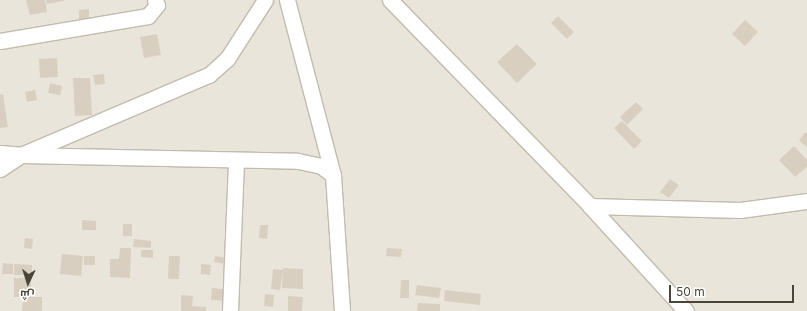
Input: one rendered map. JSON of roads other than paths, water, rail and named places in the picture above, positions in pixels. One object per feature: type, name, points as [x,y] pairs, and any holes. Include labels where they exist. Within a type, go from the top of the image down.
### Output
[{"type":"street","points":[[0,41],[148,16],[157,4],[155,0]]},
{"type":"street","points":[[0,169],[21,155],[209,75],[227,59],[265,0]]},
{"type":"street","points":[[287,0],[333,176],[342,311]]},
{"type":"street","points":[[390,0],[590,206],[686,311]]},
{"type":"street","points":[[0,153],[21,155],[298,161],[321,166],[333,176]]},
{"type":"street","points":[[230,311],[236,160]]},
{"type":"street","points":[[590,206],[740,210],[807,201]]}]
